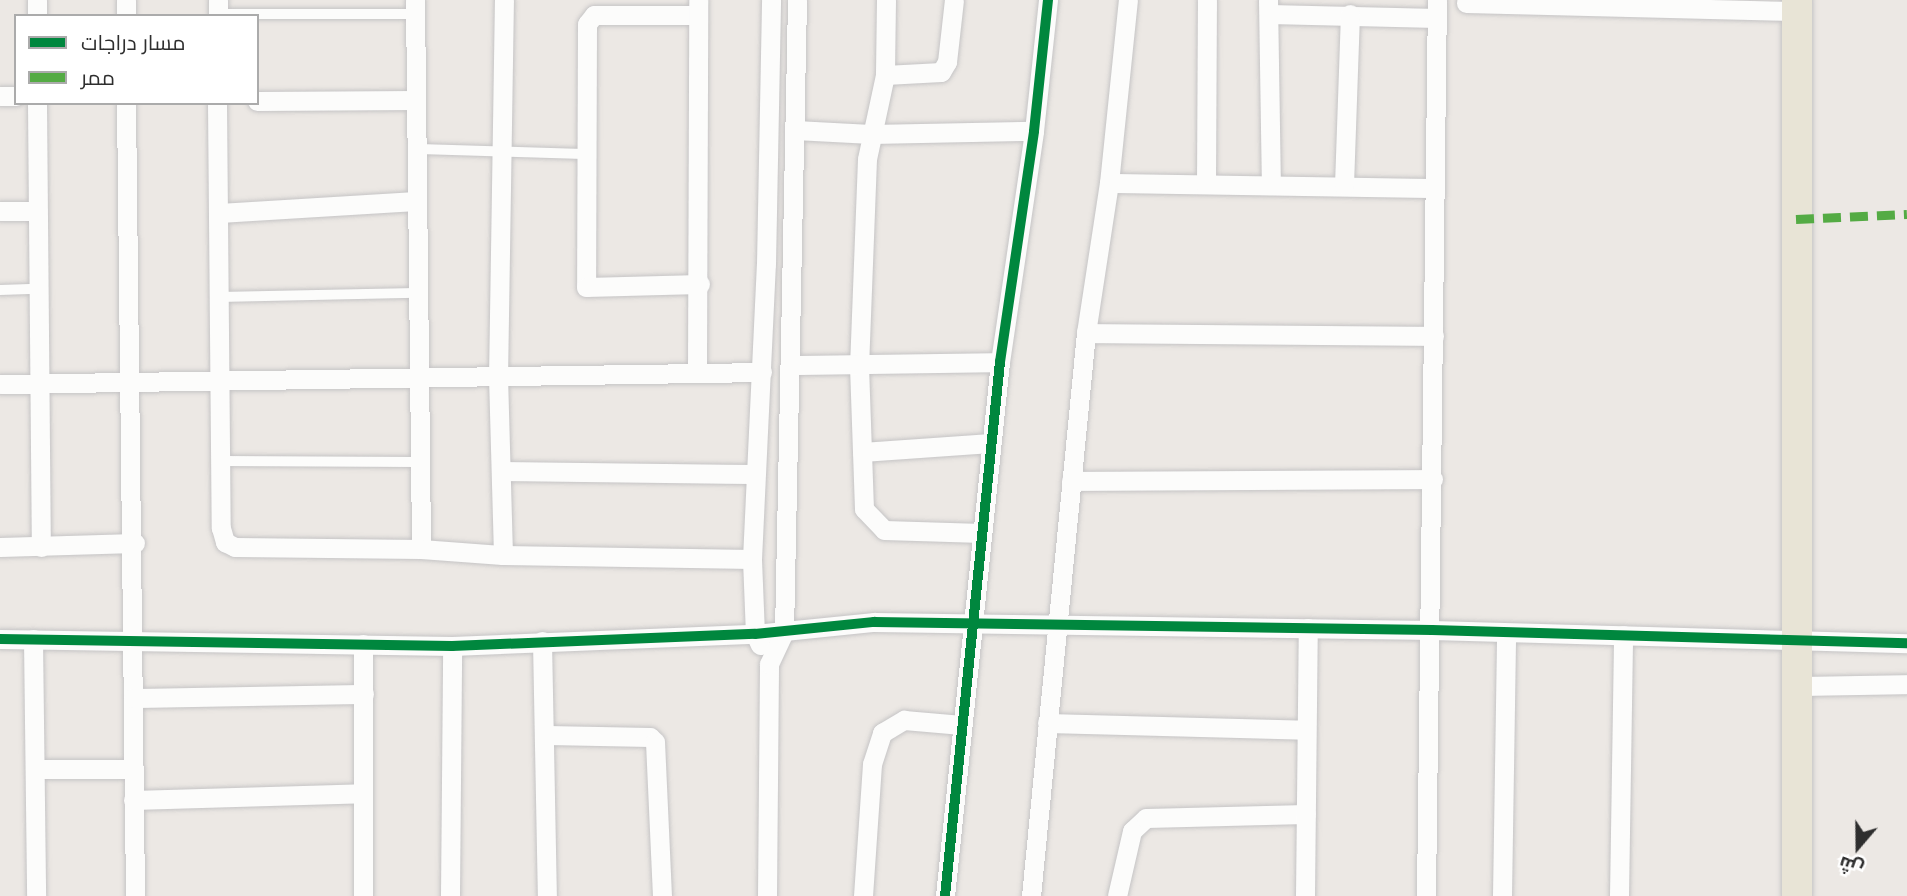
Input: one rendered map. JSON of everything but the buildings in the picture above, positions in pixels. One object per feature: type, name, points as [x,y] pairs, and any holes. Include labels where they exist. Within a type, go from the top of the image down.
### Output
[{"type":"main road","points":[[1797,6],[1797,896]]},
{"type":"street","points":[[503,555],[498,379],[504,0]]},
{"type":"street","points":[[767,896],[769,664],[755,634],[752,559],[754,474],[762,372],[771,0]]},
{"type":"street","points":[[769,664],[785,632],[797,0]]},
{"type":"street","points":[[886,0],[885,75],[871,134],[859,366],[864,509],[876,525],[884,530],[982,533]]},
{"type":"street","points":[[885,75],[941,72],[947,62],[954,0]]},
{"type":"street","points":[[945,896],[1000,362],[1034,131],[1048,0]]},
{"type":"street","points":[[1031,896],[1086,333],[1109,183],[1128,0]]},
{"type":"street","points":[[1206,184],[1207,0]]},
{"type":"street","points":[[1466,3],[1797,6]]},
{"type":"street","points":[[415,7],[417,462],[421,549]]},
{"type":"street","points":[[1270,185],[1268,7],[1350,14],[1437,9],[1432,629],[1426,896]]},
{"type":"street","points":[[697,372],[700,284],[697,8],[594,15],[589,19],[586,286],[700,284]]},
{"type":"street","points":[[1344,185],[1350,14]]},
{"type":"street","points":[[259,101],[416,100]]},
{"type":"street","points":[[37,105],[41,547]]},
{"type":"street","points":[[127,105],[135,543],[135,896]]},
{"type":"street","points":[[218,105],[222,537],[235,547],[421,549],[503,555],[752,559]]},
{"type":"street","points":[[795,130],[871,134],[1034,131]]},
{"type":"street","points":[[1109,183],[1435,188]]},
{"type":"street","points":[[219,213],[416,201]]},
{"type":"street","points":[[0,211],[36,211]]},
{"type":"street","points":[[1086,333],[1434,335]]},
{"type":"street","points":[[790,365],[1000,362]]},
{"type":"street","points":[[0,384],[498,379],[762,372]]},
{"type":"street","points":[[862,452],[991,443]]},
{"type":"street","points":[[501,471],[754,474]]},
{"type":"street","points":[[1071,481],[1433,478]]},
{"type":"street","points":[[0,547],[135,543]]},
{"type":"street","points":[[0,639],[134,638],[452,646],[755,634],[851,622],[1059,628],[1432,629],[1506,633],[1795,637],[1907,643]]},
{"type":"street","points":[[1305,896],[1308,628]]},
{"type":"street","points":[[1502,896],[1506,633]]},
{"type":"street","points":[[1619,896],[1623,635]]},
{"type":"street","points":[[33,639],[37,769],[36,896]]},
{"type":"street","points":[[542,641],[547,735],[547,896]]},
{"type":"street","points":[[363,645],[363,896]]},
{"type":"street","points":[[450,896],[452,646]]},
{"type":"street","points":[[1796,686],[1907,684]]},
{"type":"street","points":[[133,698],[364,694]]},
{"type":"street","points":[[863,896],[872,764],[882,733],[904,720],[962,725]]},
{"type":"street","points":[[1047,723],[1306,730]]},
{"type":"street","points":[[547,735],[650,737],[655,742],[662,896]]},
{"type":"street","points":[[37,769],[134,769]]},
{"type":"street","points":[[133,800],[363,793]]},
{"type":"street","points":[[1117,896],[1132,831],[1146,818],[1306,814]]},
{"type":"lane","points":[[218,10],[415,7]]},
{"type":"lane","points":[[416,149],[587,154]]},
{"type":"lane","points":[[0,290],[37,289]]},
{"type":"lane","points":[[219,297],[416,293]]},
{"type":"lane","points":[[220,461],[417,462]]},
{"type":"marked path","points":[[1796,219],[1907,214]]},
{"type":"cycle path","points":[[945,896],[1000,362],[1034,131],[1048,0]]},
{"type":"cycle path","points":[[0,639],[452,646],[755,634],[874,622],[1432,630],[1907,643]]}]
